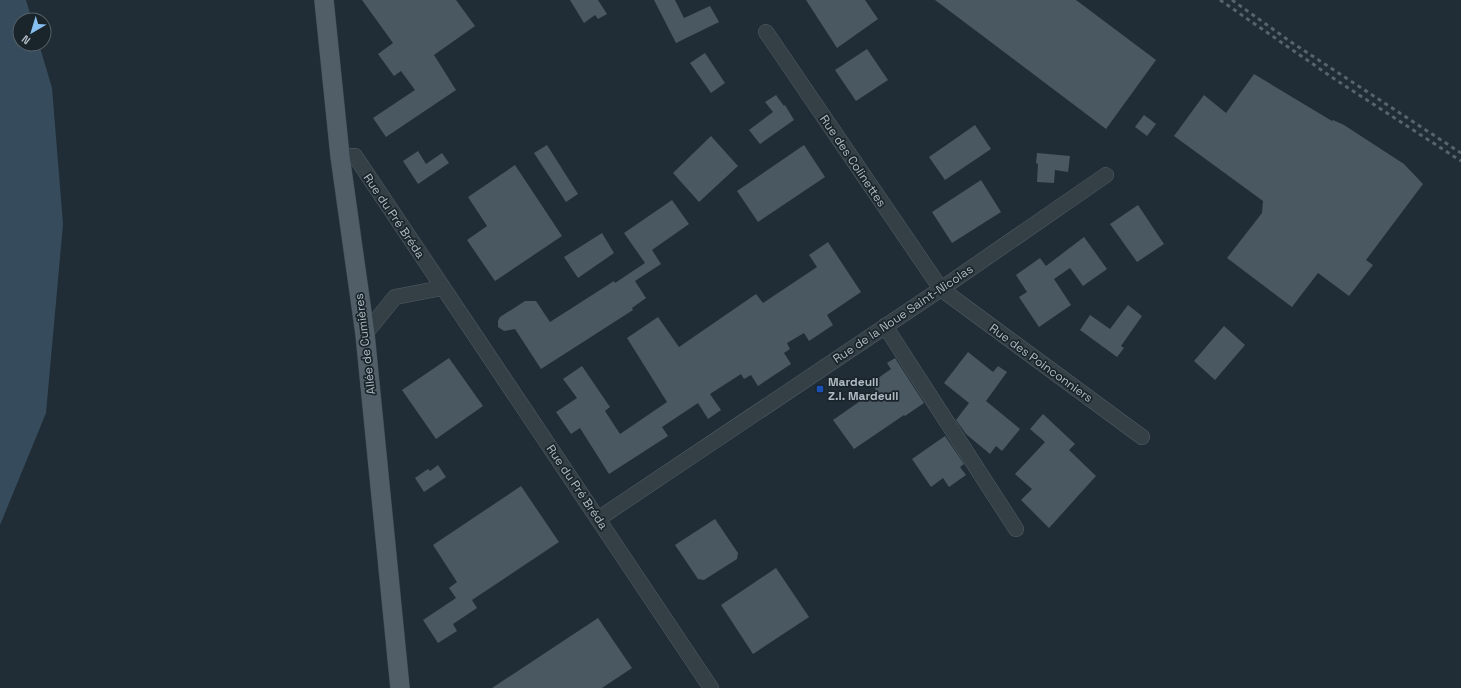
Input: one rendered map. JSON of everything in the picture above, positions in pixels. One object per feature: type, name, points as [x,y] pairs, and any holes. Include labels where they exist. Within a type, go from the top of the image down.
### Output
[{"type":"main road","name":"Allée de Cumières","points":[[324,0],[340,156],[365,334],[400,688]]},
{"type":"street","name":"Rue des Colinettes","points":[[766,32],[940,289]]},
{"type":"street","name":"Rue du Pré Bréda","points":[[340,156],[355,156],[711,688]]},
{"type":"street","name":"Rue de la Noue Saint-Nicolas","points":[[598,519],[940,289],[1106,175]]},
{"type":"street","points":[[365,334],[395,297],[442,288]]},
{"type":"street","name":"Rue des Poinconniers","points":[[940,289],[1142,436]]},
{"type":"street","points":[[885,326],[1016,529]]},
{"type":"water","points":[[0,0],[26,0],[30,12],[12,12],[12,52],[41,52],[52,88],[63,224],[46,413],[0,525]]},
{"type":"building","points":[[362,0],[456,0],[475,26],[434,55],[456,90],[386,137],[373,118],[415,90],[401,71],[394,76],[378,54],[393,43]]},
{"type":"building","points":[[570,0],[598,0],[607,14],[598,19],[595,15],[584,23]]},
{"type":"building","points":[[654,0],[675,0],[684,18],[710,6],[719,22],[676,43]]},
{"type":"building","points":[[806,0],[865,0],[878,19],[837,48]]},
{"type":"building","points":[[935,0],[1076,0],[1156,60],[1106,129]]},
{"type":"building","points":[[867,49],[888,80],[856,101],[835,70]]},
{"type":"building","points":[[705,53],[725,83],[711,93],[690,63]]},
{"type":"building","points":[[1254,74],[1332,121],[1333,120],[1344,125],[1404,164],[1423,184],[1366,260],[1373,265],[1349,296],[1318,273],[1292,307],[1227,258],[1262,213],[1263,201],[1174,136],[1204,95],[1226,113]]},
{"type":"building","points":[[776,95],[784,106],[785,105],[794,120],[760,144],[749,130],[773,112],[765,102]]},
{"type":"building","points":[[1144,115],[1156,124],[1147,136],[1135,127]]},
{"type":"building","points":[[975,125],[991,149],[945,180],[929,157]]},
{"type":"building","points":[[711,136],[738,166],[699,202],[673,173]]},
{"type":"building","points":[[547,145],[578,194],[566,202],[534,153]]},
{"type":"building","points":[[804,145],[825,177],[758,222],[737,191]]},
{"type":"building","points":[[418,151],[426,164],[442,153],[449,163],[418,184],[403,161]]},
{"type":"building","points":[[1037,153],[1070,156],[1068,172],[1055,170],[1054,183],[1037,182]]},
{"type":"building","points":[[515,165],[562,236],[495,281],[467,240],[487,226],[468,197]]},
{"type":"building","points":[[981,180],[1001,212],[952,243],[932,212]]},
{"type":"building","points":[[672,200],[689,224],[652,250],[661,264],[635,281],[646,298],[632,308],[633,310],[541,369],[515,329],[504,331],[498,327],[500,317],[525,301],[536,301],[550,322],[645,263],[624,233]]},
{"type":"building","points":[[1138,205],[1164,244],[1137,262],[1110,224]]},
{"type":"building","points":[[602,233],[614,253],[578,278],[564,257]]},
{"type":"building","points":[[1084,237],[1107,269],[1083,286],[1070,268],[1054,279],[1071,305],[1039,327],[1019,297],[1027,292],[1016,275],[1040,258],[1046,266]]},
{"type":"building","points":[[828,242],[861,292],[827,315],[833,325],[809,341],[804,333],[787,343],[790,349],[784,353],[791,364],[758,386],[751,375],[744,379],[741,374],[710,394],[721,410],[708,419],[698,403],[662,427],[668,436],[609,474],[580,428],[571,434],[556,412],[577,398],[563,379],[582,366],[610,407],[605,411],[620,434],[667,402],[627,338],[658,317],[679,347],[756,294],[763,303],[817,267],[809,255]]},
{"type":"building","points":[[1128,305],[1142,316],[1121,346],[1124,348],[1117,357],[1080,330],[1090,315],[1110,329]]},
{"type":"building","points":[[1224,326],[1245,345],[1215,380],[1194,361]]},
{"type":"building","points":[[968,352],[993,372],[998,366],[1007,372],[986,401],[1020,429],[1002,451],[996,446],[990,454],[966,434],[956,420],[969,403],[944,383]]},
{"type":"building","points":[[449,358],[483,406],[436,439],[402,390]]},
{"type":"building","points":[[895,358],[924,403],[854,449],[833,420],[876,390],[871,383],[891,369],[887,363]]},
{"type":"building","points":[[1043,414],[1075,444],[1069,450],[1096,476],[1049,528],[1021,500],[1032,489],[1015,474],[1045,442],[1030,429]]},
{"type":"building","points":[[945,436],[964,464],[960,467],[966,475],[949,487],[943,478],[931,487],[912,459]]},
{"type":"building","points":[[438,465],[446,477],[424,492],[415,478],[428,469],[430,471]]},
{"type":"building","points":[[521,486],[559,542],[472,600],[477,608],[453,624],[457,631],[438,643],[423,620],[456,598],[449,588],[457,582],[433,545]]},
{"type":"building","points":[[715,519],[738,553],[737,559],[704,580],[698,579],[675,545]]},
{"type":"building","points":[[776,568],[809,617],[753,654],[721,605]]},
{"type":"building","points":[[598,618],[632,668],[602,688],[492,688]]},
{"type":"railway","points":[[1220,0],[1336,80],[1461,161]]},
{"type":"railway","points":[[1232,0],[1291,42],[1461,153]]},
{"type":"place","name":"Mardeuil Z.I. Mardeuil","points":[[820,389]]}]
